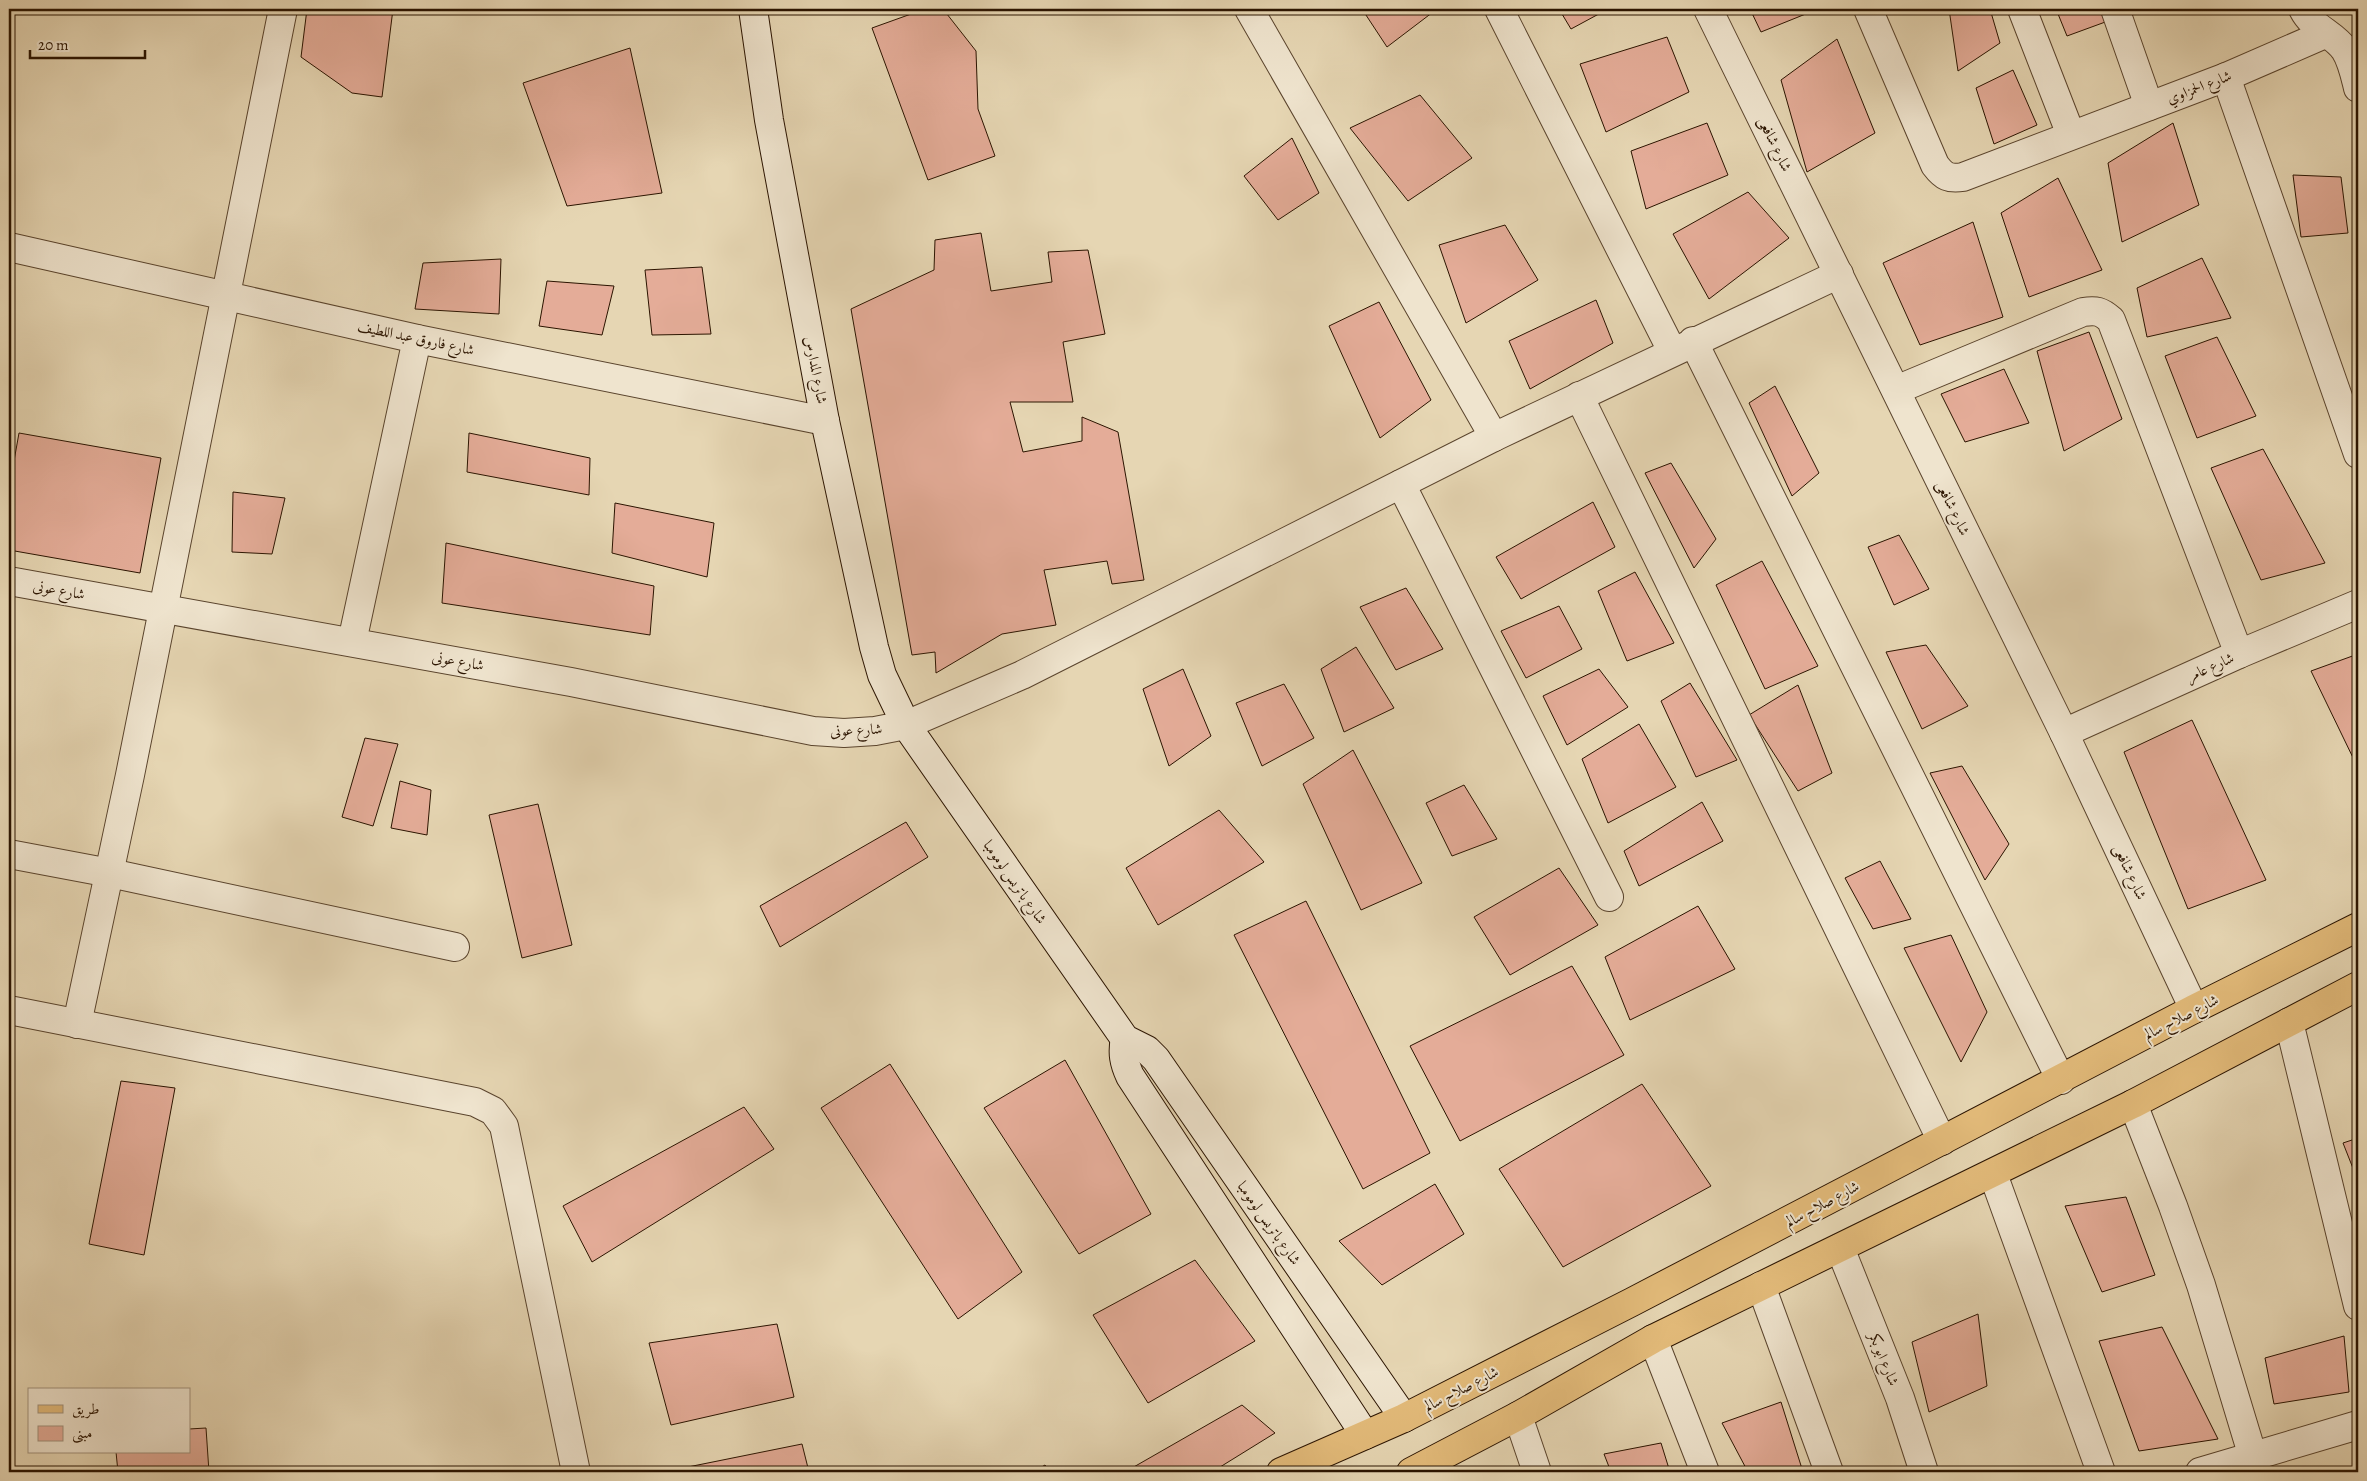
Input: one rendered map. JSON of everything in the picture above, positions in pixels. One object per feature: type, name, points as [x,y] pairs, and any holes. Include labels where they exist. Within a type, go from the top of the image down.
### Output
[{"type":"main road","name":"شارع صلاح سالم","points":[[1281,1472],[1404,1418],[2061,1080],[2194,1009],[2358,928]]},
{"type":"main road","points":[[1411,1472],[1518,1416],[1653,1339],[2133,1104],[2358,986]]},
{"type":"street","points":[[77,1024],[110,873],[283,9]]},
{"type":"street","name":"شارع المدارس","points":[[754,9],[769,120],[826,421],[874,647],[893,701],[906,725]]},
{"type":"street","points":[[1249,9],[1494,437]]},
{"type":"street","points":[[1499,9],[1682,346],[2061,1080]]},
{"type":"street","name":"شارع شافعى","points":[[1708,9],[2064,733],[2194,1009]]},
{"type":"street","name":"شارع الحمزاوي","points":[[1868,9],[1936,165],[1942,175],[1951,179],[1963,178],[2226,77],[2325,34]]},
{"type":"street","points":[[2022,9],[2071,135]]},
{"type":"street","points":[[2115,9],[2149,106]]},
{"type":"street","points":[[2304,9],[2315,27],[2345,51],[2358,88]]},
{"type":"street","points":[[2226,77],[2358,454]]},
{"type":"street","name":"شارع فاروق عبد اللطيف","points":[[9,247],[417,339],[826,421]]},
{"type":"street","name":"شارع عونى","points":[[9,581],[571,682],[813,731],[844,733],[875,731],[906,725],[1022,675],[1494,437],[1682,346],[1839,274]]},
{"type":"street","points":[[1896,390],[2083,312],[2094,310],[2103,312],[2110,320],[2239,654]]},
{"type":"street","points":[[352,642],[417,339]]},
{"type":"street","points":[[1579,396],[1942,1141]]},
{"type":"street","points":[[1402,484],[1609,898]]},
{"type":"street","name":"شارع عامر","points":[[2064,733],[2239,654],[2358,604]]},
{"type":"street","name":"شارع باتريس لومومبا","points":[[906,725],[1125,1039],[1147,1050],[1156,1058],[1404,1418]]},
{"type":"street","points":[[9,854],[110,873],[455,947]]},
{"type":"street","points":[[9,1010],[475,1102],[493,1111],[504,1126],[576,1472]]},
{"type":"street","points":[[2289,1022],[2358,1306]]},
{"type":"street","points":[[1125,1039],[1122,1051],[1124,1064],[1130,1076],[1365,1435]]},
{"type":"street","points":[[2133,1104],[2173,1206],[2200,1285],[2253,1457]]},
{"type":"street","points":[[1992,1174],[2101,1472]]},
{"type":"street","name":"شارع ابو بكر","points":[[1840,1248],[1900,1398],[1924,1472]]},
{"type":"street","points":[[1761,1286],[1829,1472]]},
{"type":"street","points":[[1653,1339],[1705,1472]]},
{"type":"street","points":[[1518,1416],[1538,1472]]},
{"type":"street","points":[[2200,1472],[2358,1425]]},
{"type":"building","points":[[307,9],[393,9],[382,97],[352,93],[301,57]]},
{"type":"building","points":[[925,9],[943,9],[976,51],[978,109],[995,156],[928,180],[872,28]]},
{"type":"building","points":[[1362,9],[1437,9],[1387,47]]},
{"type":"building","points":[[1559,9],[1608,9],[1571,29]]},
{"type":"building","points":[[1750,9],[1818,9],[1761,32]]},
{"type":"building","points":[[1949,9],[1990,9],[2000,43],[1958,71]]},
{"type":"building","points":[[2056,9],[2102,9],[2108,21],[2067,36]]},
{"type":"building","points":[[1667,37],[1689,92],[1606,132],[1580,64]]},
{"type":"building","points":[[1837,39],[1875,133],[1807,172],[1781,80]]},
{"type":"building","points":[[630,48],[662,193],[567,206],[523,83]]},
{"type":"building","points":[[2013,70],[2037,125],[1994,144],[1976,88]]},
{"type":"building","points":[[1420,95],[1472,158],[1408,201],[1350,128]]},
{"type":"building","points":[[1707,123],[1728,175],[1646,209],[1631,151]]},
{"type":"building","points":[[2173,123],[2199,205],[2122,242],[2108,163]]},
{"type":"building","points":[[1292,138],[1319,193],[1278,220],[1244,176]]},
{"type":"building","points":[[2293,175],[2341,177],[2348,233],[2301,237]]},
{"type":"building","points":[[2058,178],[2102,270],[2029,297],[2001,213]]},
{"type":"building","points":[[1748,192],[1789,238],[1709,299],[1673,234]]},
{"type":"building","points":[[1973,222],[2003,317],[1920,345],[1883,263]]},
{"type":"building","points":[[1505,225],[1538,280],[1466,323],[1439,245]]},
{"type":"building","points":[[981,233],[991,291],[1052,282],[1048,252],[1088,250],[1105,334],[1063,342],[1073,402],[1010,402],[1023,452],[1082,441],[1082,417],[1118,432],[1144,580],[1112,584],[1107,561],[1044,570],[1056,625],[1002,634],[936,673],[935,652],[912,655],[851,309],[934,270],[935,240]]},
{"type":"building","points":[[2202,258],[2231,318],[2147,337],[2137,288]]},
{"type":"building","points":[[501,259],[499,314],[415,309],[423,263]]},
{"type":"building","points":[[702,267],[711,334],[652,335],[645,270]]},
{"type":"building","points":[[547,281],[614,286],[602,335],[539,326]]},
{"type":"building","points":[[1596,300],[1613,343],[1530,389],[1509,341]]},
{"type":"building","points":[[1379,302],[1431,400],[1380,438],[1329,326]]},
{"type":"building","points":[[2089,332],[2122,419],[2064,451],[2037,351]]},
{"type":"building","points":[[2217,337],[2256,416],[2197,438],[2165,356]]},
{"type":"building","points":[[2004,369],[2029,423],[1965,442],[1941,394]]},
{"type":"building","points":[[1775,386],[1819,473],[1792,496],[1749,403]]},
{"type":"building","points":[[19,433],[161,458],[140,573],[9,550],[9,489]]},
{"type":"building","points":[[469,433],[590,458],[589,495],[467,472]]},
{"type":"building","points":[[2263,449],[2325,563],[2261,580],[2211,468]]},
{"type":"building","points":[[1671,463],[1716,539],[1694,568],[1645,473]]},
{"type":"building","points":[[233,492],[285,498],[272,554],[232,552]]},
{"type":"building","points":[[1593,502],[1615,547],[1521,599],[1496,557]]},
{"type":"building","points":[[615,503],[714,523],[707,577],[612,553]]},
{"type":"building","points":[[1899,535],[1929,589],[1894,605],[1868,547]]},
{"type":"building","points":[[446,543],[654,586],[650,635],[442,603]]},
{"type":"building","points":[[1762,561],[1818,666],[1765,689],[1716,585]]},
{"type":"building","points":[[1635,572],[1674,643],[1627,661],[1598,591]]},
{"type":"building","points":[[1406,588],[1443,649],[1396,670],[1360,607]]},
{"type":"building","points":[[1559,606],[1582,649],[1526,678],[1501,631]]},
{"type":"building","points":[[1926,645],[1968,706],[1922,729],[1886,652]]},
{"type":"building","points":[[1356,647],[1394,708],[1344,732],[1321,669]]},
{"type":"building","points":[[2358,654],[2358,768],[2311,671]]},
{"type":"building","points":[[1183,669],[1211,736],[1169,766],[1143,689]]},
{"type":"building","points":[[1599,669],[1628,707],[1567,745],[1543,696]]},
{"type":"building","points":[[1690,683],[1737,760],[1696,777],[1661,701]]},
{"type":"building","points":[[1284,684],[1314,738],[1262,766],[1236,703]]},
{"type":"building","points":[[1798,685],[1832,773],[1798,791],[1749,715]]},
{"type":"building","points":[[2192,720],[2266,880],[2188,909],[2124,752]]},
{"type":"building","points":[[1639,724],[1676,787],[1608,823],[1582,759]]},
{"type":"building","points":[[365,738],[398,744],[373,826],[342,817]]},
{"type":"building","points":[[1353,750],[1422,883],[1361,910],[1303,784]]},
{"type":"building","points":[[1962,766],[2009,844],[1985,880],[1930,773]]},
{"type":"building","points":[[400,781],[431,790],[427,835],[391,828]]},
{"type":"building","points":[[1464,785],[1497,839],[1452,856],[1426,803]]},
{"type":"building","points":[[1702,802],[1723,841],[1639,886],[1624,851]]},
{"type":"building","points":[[538,804],[572,945],[522,958],[489,815]]},
{"type":"building","points":[[1219,810],[1264,862],[1158,925],[1126,868]]},
{"type":"building","points":[[906,822],[928,857],[780,947],[760,906]]},
{"type":"building","points":[[1880,861],[1911,919],[1873,929],[1845,878]]},
{"type":"building","points":[[1559,868],[1598,925],[1510,975],[1474,917]]},
{"type":"building","points":[[1306,901],[1430,1153],[1363,1189],[1234,935]]},
{"type":"building","points":[[1698,906],[1735,969],[1630,1020],[1605,957]]},
{"type":"building","points":[[1951,935],[1987,1012],[1961,1062],[1904,948]]},
{"type":"building","points":[[1572,966],[1624,1055],[1460,1141],[1410,1046]]},
{"type":"building","points":[[1065,1060],[1151,1214],[1079,1254],[984,1108]]},
{"type":"building","points":[[890,1064],[1022,1272],[958,1319],[821,1108]]},
{"type":"building","points":[[121,1081],[175,1088],[144,1255],[89,1244]]},
{"type":"building","points":[[1642,1084],[1711,1186],[1563,1267],[1499,1169]]},
{"type":"building","points":[[744,1107],[774,1149],[592,1262],[563,1206]]},
{"type":"building","points":[[2358,1138],[2358,1181],[2343,1143]]},
{"type":"building","points":[[1435,1184],[1464,1234],[1382,1285],[1339,1241]]},
{"type":"building","points":[[2126,1197],[2155,1275],[2102,1292],[2065,1206]]},
{"type":"building","points":[[1195,1260],[1255,1341],[1148,1403],[1093,1315]]},
{"type":"building","points":[[1978,1314],[1987,1386],[1929,1412],[1912,1342]]},
{"type":"building","points":[[777,1324],[794,1397],[671,1425],[649,1343]]},
{"type":"building","points":[[2162,1327],[2218,1439],[2139,1451],[2099,1341]]},
{"type":"building","points":[[2344,1336],[2349,1392],[2274,1404],[2265,1358]]},
{"type":"building","points":[[1781,1402],[1803,1472],[1748,1472],[1722,1423]]},
{"type":"building","points":[[1242,1405],[1275,1433],[1212,1472],[1125,1472]]},
{"type":"building","points":[[206,1428],[209,1472],[118,1472],[116,1454],[190,1454],[190,1429]]},
{"type":"building","points":[[1661,1443],[1670,1472],[1611,1472],[1604,1454]]},
{"type":"building","points":[[802,1444],[809,1472],[679,1472],[678,1469]]},
{"type":"building","points":[[1045,1465],[1050,1472],[1033,1472]]}]
